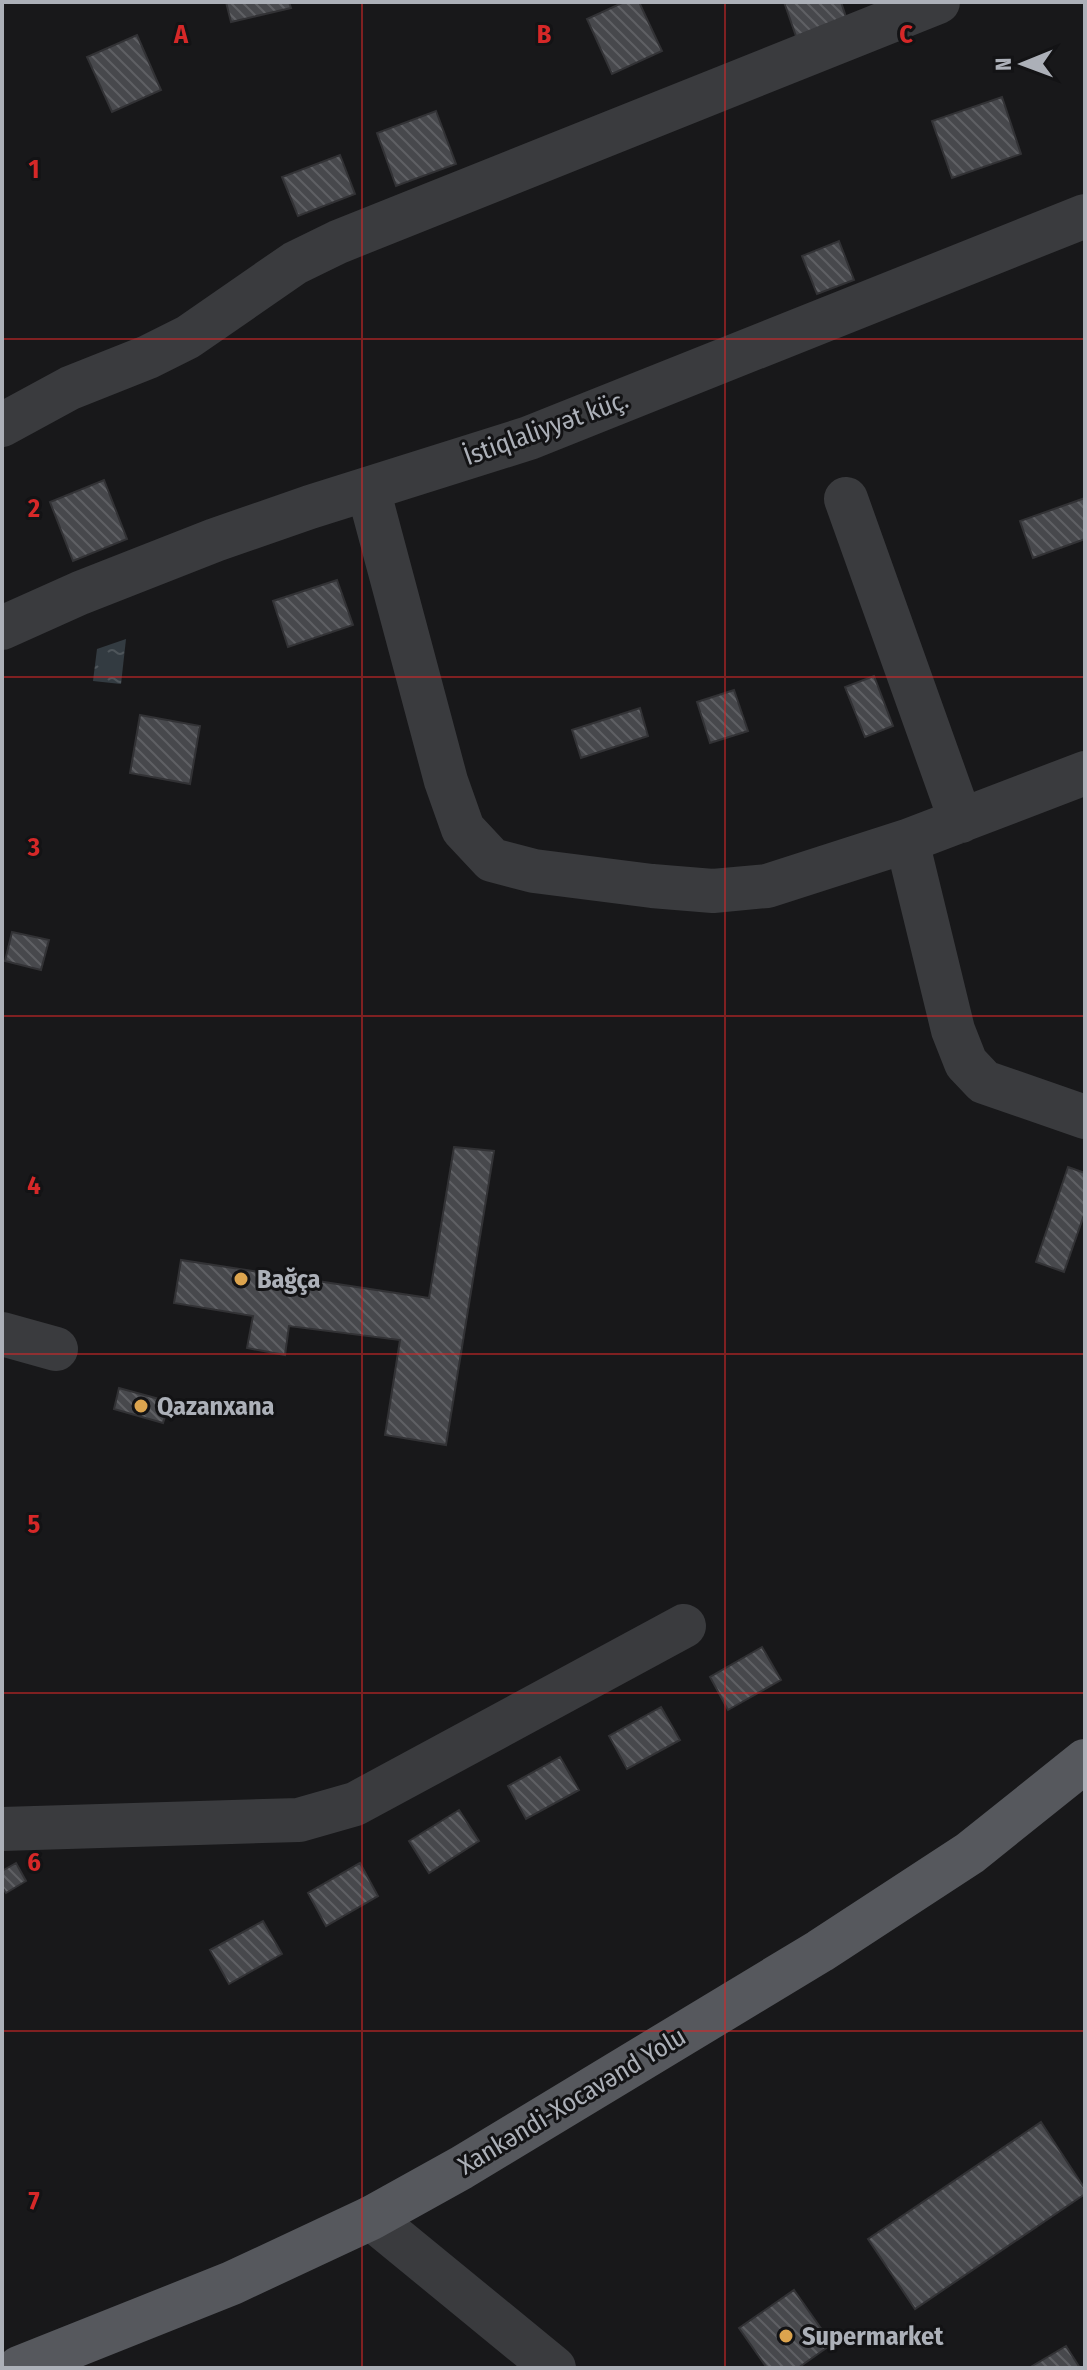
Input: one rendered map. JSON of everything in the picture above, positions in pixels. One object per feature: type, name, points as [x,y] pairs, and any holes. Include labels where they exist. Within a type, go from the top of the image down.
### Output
[{"type":"main road","name":"Xankəndi-Xocavənd Yolu","points":[[19,2368],[232,2283],[371,2218],[461,2168],[820,1951],[970,1853],[1085,1761]]},
{"type":"street","points":[[2,425],[70,388],[148,357],[188,337],[295,263],[338,242],[938,2]]},
{"type":"street","name":"İstiqlaliyyət küç.","points":[[2,628],[80,593],[215,540],[529,438],[1085,216]]},
{"type":"street","points":[[368,489],[446,781],[463,829],[492,860],[534,871],[652,886],[713,891],[767,886],[907,841],[1085,773]]},
{"type":"street","points":[[846,499],[961,821]]},
{"type":"street","points":[[907,841],[953,1030],[966,1063],[984,1082],[1085,1117]]},
{"type":"street","points":[[2,1334],[56,1349]]},
{"type":"street","points":[[2,1829],[299,1820],[355,1804],[684,1626]]},
{"type":"street","points":[[371,2218],[554,2368]]},
{"type":"water","points":[[126,639],[121,684],[93,681],[97,649]]},
{"type":"building","points":[[226,2],[289,2],[291,8],[231,22]]},
{"type":"building","points":[[624,2],[639,2],[662,51],[612,74],[587,19]]},
{"type":"building","points":[[784,2],[841,2],[847,20],[797,39]]},
{"type":"building","points":[[137,35],[161,90],[112,112],[87,57]]},
{"type":"building","points":[[1002,97],[1021,154],[952,178],[932,121]]},
{"type":"building","points":[[436,111],[456,164],[396,186],[377,133]]},
{"type":"building","points":[[340,155],[355,194],[298,216],[282,177]]},
{"type":"building","points":[[839,241],[854,280],[817,294],[802,256]]},
{"type":"building","points":[[104,480],[127,539],[73,561],[50,502]]},
{"type":"building","points":[[1085,498],[1085,539],[1033,558],[1020,521]]},
{"type":"building","points":[[337,580],[353,625],[288,647],[273,601]]},
{"type":"building","points":[[874,676],[893,726],[865,737],[845,687]]},
{"type":"building","points":[[734,690],[748,731],[710,743],[697,702]]},
{"type":"building","points":[[640,708],[648,736],[581,758],[572,730]]},
{"type":"building","points":[[140,715],[200,726],[190,784],[130,773]]},
{"type":"building","points":[[12,932],[49,940],[41,970],[5,961]]},
{"type":"building","name":"Bağça","points":[[454,1147],[494,1151],[446,1445],[385,1435],[400,1340],[289,1326],[285,1355],[247,1348],[253,1316],[174,1303],[181,1260],[429,1298]]},
{"type":"building","points":[[1068,1167],[1085,1173],[1085,1212],[1064,1272],[1036,1262]]},
{"type":"building","name":"Qazanxana","points":[[119,1388],[170,1402],[163,1423],[114,1409]]},
{"type":"building","points":[[762,1647],[781,1680],[728,1710],[710,1677]]},
{"type":"building","points":[[661,1707],[680,1740],[627,1769],[609,1736]]},
{"type":"building","points":[[560,1757],[579,1790],[526,1819],[508,1786]]},
{"type":"building","points":[[459,1810],[479,1841],[429,1873],[409,1841]]},
{"type":"building","points":[[16,1863],[26,1881],[6,1893],[2,1887],[2,1871]]},
{"type":"building","points":[[360,1863],[378,1896],[326,1926],[308,1893]]},
{"type":"building","points":[[263,1921],[282,1954],[229,1984],[210,1950]]},
{"type":"building","points":[[1041,2122],[1085,2189],[1085,2194],[915,2309],[868,2239]]},
{"type":"building","name":"Supermarket","points":[[794,2290],[832,2344],[798,2368],[767,2368],[739,2328]]},
{"type":"building","points":[[1066,2346],[1080,2368],[1029,2368]]},
{"type":"place","name":"Bağça","points":[[241,1279]]},
{"type":"place","name":"Qazanxana","points":[[141,1406]]},
{"type":"place","name":"Supermarket","points":[[786,2336]]}]
